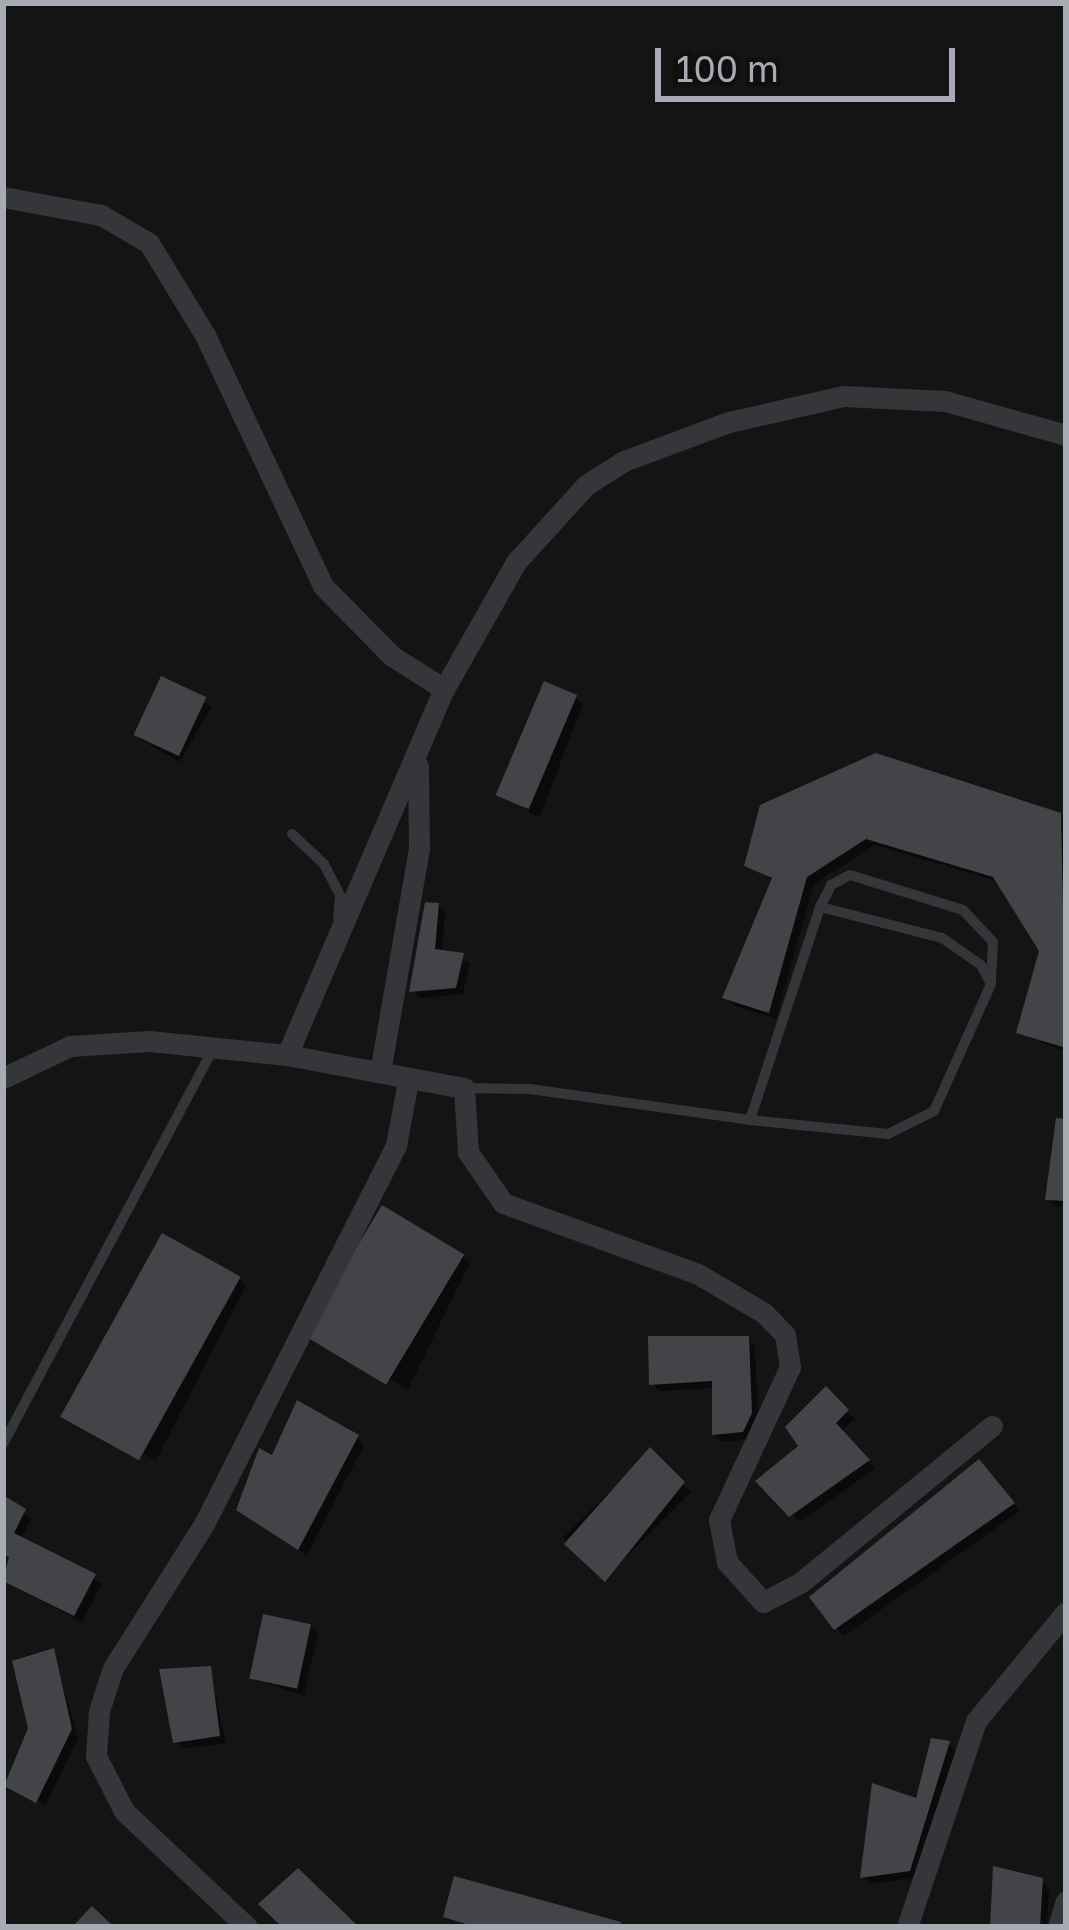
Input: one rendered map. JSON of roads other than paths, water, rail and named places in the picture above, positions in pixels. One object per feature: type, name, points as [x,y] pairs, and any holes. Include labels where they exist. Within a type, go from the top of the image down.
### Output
[{"type":"street","points":[[3,197],[100,215],[148,243],[205,335],[323,586],[392,656],[444,689]]},
{"type":"street","points":[[287,1055],[418,765],[444,689],[546,520],[624,461],[729,422],[843,396],[945,401],[1066,435]]},
{"type":"street","points":[[380,1072],[419,849],[418,765]]},
{"type":"street","points":[[3,1078],[70,1046],[214,1048],[287,1055],[464,1088],[469,1152],[503,1203],[698,1274],[764,1313],[785,1335],[790,1367],[719,1520],[727,1562],[764,1602],[800,1583],[992,1426]]},
{"type":"street","points":[[247,1927],[124,1811],[96,1756],[99,1711],[112,1668],[204,1524],[396,1145],[408,1081]]},
{"type":"street","points":[[908,1927],[976,1721],[1066,1612]]},
{"type":"street","points":[[1058,1927],[1066,1901]]},
{"type":"lane","points":[[292,834],[324,864],[340,896],[336,938]]},
{"type":"lane","points":[[464,1088],[530,1089],[750,1120],[888,1134],[925,1122],[991,984],[993,942],[963,910],[850,874],[831,884],[750,1120]]},
{"type":"lane","points":[[820,907],[957,944],[991,984]]},
{"type":"lane","points":[[3,1444],[214,1048]]}]
